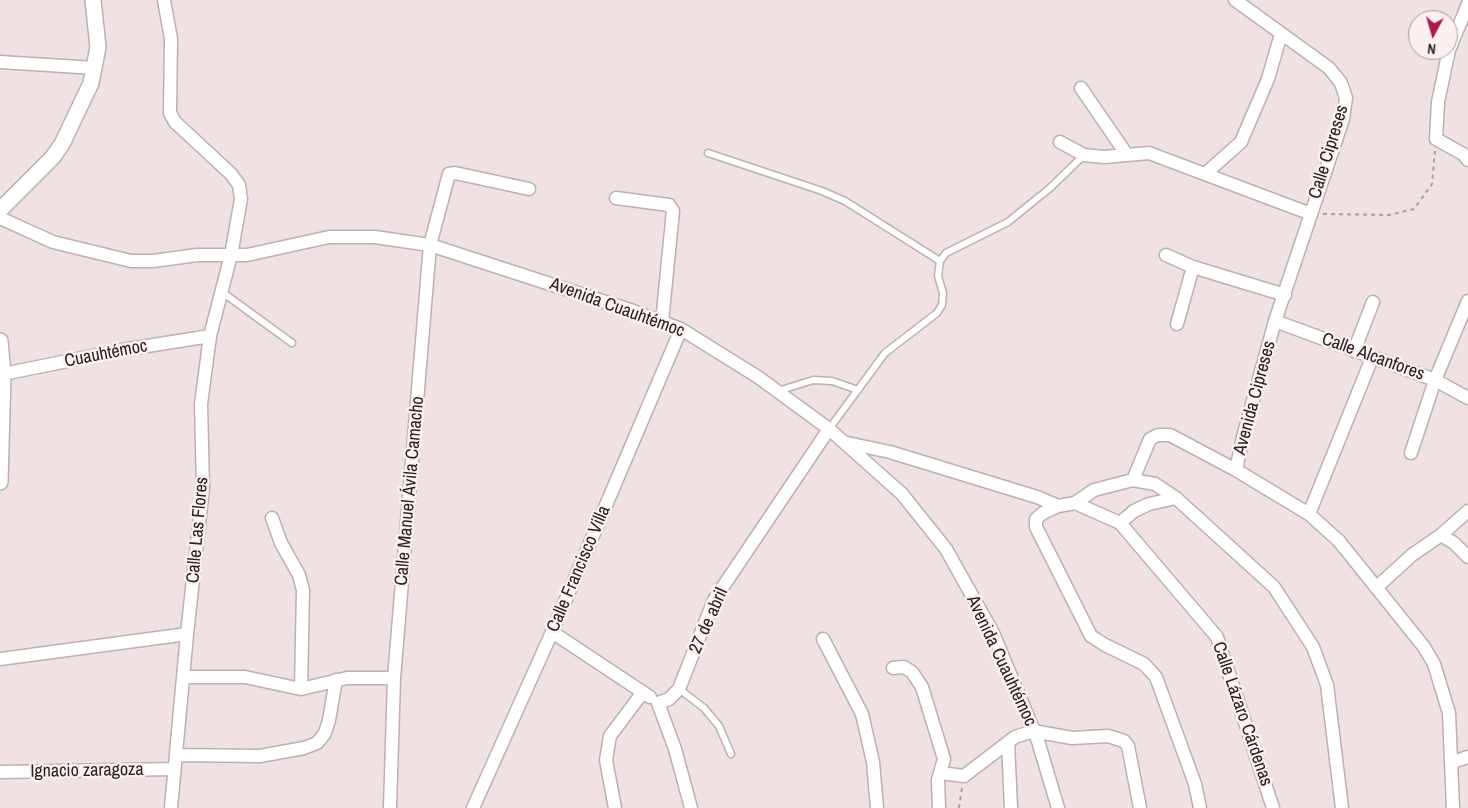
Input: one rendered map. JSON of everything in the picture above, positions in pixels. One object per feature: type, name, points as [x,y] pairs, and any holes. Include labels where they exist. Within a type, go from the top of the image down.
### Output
[{"type":"street","points":[[0,210],[43,169],[62,144],[91,82],[95,68],[98,29],[93,0]]},
{"type":"street","name":"Calle Las Flores","points":[[164,0],[171,39],[170,114],[174,122],[232,174],[239,185],[241,199],[231,255],[210,336],[201,404],[203,488],[187,634],[172,808]]},
{"type":"street","name":"Calle Cipreses","points":[[1235,0],[1329,68],[1345,91],[1343,120],[1275,321]]},
{"type":"street","points":[[1468,4],[1449,50],[1438,102],[1436,139],[1463,154],[1468,160]]},
{"type":"street","points":[[1205,174],[1241,142],[1268,80],[1281,34]]},
{"type":"street","points":[[0,62],[95,68]]},
{"type":"street","points":[[1081,88],[1127,154]]},
{"type":"street","points":[[1060,142],[1084,155],[1104,157],[1149,153],[1311,214]]},
{"type":"street","name":"Calle Manuel Ávila Camacho","points":[[390,808],[394,678],[430,245],[449,174],[455,173],[529,189]]},
{"type":"street","points":[[616,198],[669,205],[673,211],[662,322]]},
{"type":"street","name":"Avenida Cuauhtémoc","points":[[0,218],[53,242],[131,261],[153,261],[197,255],[231,255],[264,252],[329,237],[375,237],[430,245],[682,329],[778,391],[846,443],[902,494],[946,549],[993,633],[1034,731],[1047,767],[1058,808]]},
{"type":"street","points":[[1166,254],[1193,267],[1285,295]]},
{"type":"street","points":[[1177,324],[1193,267]]},
{"type":"street","points":[[1411,452],[1434,380],[1468,301]]},
{"type":"street","points":[[1354,351],[1372,302]]},
{"type":"street","name":"Calle Alcanfores","points":[[1275,321],[1434,380],[1468,398]]},
{"type":"street","name":"Avenida Cipreses","points":[[1275,321],[1243,437],[1236,470],[1309,514],[1340,541],[1424,647],[1434,664],[1449,713],[1453,808]]},
{"type":"street","name":"Calle Francisco Villa","points":[[473,808],[552,632],[682,329]]},
{"type":"street","name":"Cuauhtémoc","points":[[3,374],[122,350],[210,336]]},
{"type":"street","points":[[0,341],[3,374],[0,482]]},
{"type":"street","points":[[1309,514],[1372,358]]},
{"type":"street","name":"27 de abril","points":[[679,689],[714,600],[829,429]]},
{"type":"street","points":[[1133,480],[1150,439],[1158,435],[1170,435],[1236,470]]},
{"type":"street","points":[[846,443],[899,455],[1037,497],[1058,506]]},
{"type":"street","points":[[1200,808],[1195,784],[1156,678],[1144,664],[1091,636],[1036,527],[1036,519],[1058,506],[1075,503],[1094,490],[1133,480],[1156,484],[1176,498],[1274,588],[1313,647],[1328,685],[1342,808]]},
{"type":"street","points":[[1120,523],[1134,511],[1149,504],[1176,498]]},
{"type":"street","name":"Calle Lázaro Cárdenas","points":[[1075,503],[1120,523],[1218,637],[1273,808]]},
{"type":"street","points":[[1377,587],[1412,555],[1441,535],[1468,511]]},
{"type":"street","points":[[272,518],[281,543],[299,575],[303,590],[301,689]]},
{"type":"street","points":[[1441,535],[1454,543],[1468,556]]},
{"type":"street","points":[[552,632],[658,703],[675,749],[691,808]]},
{"type":"street","points":[[0,659],[187,634]]},
{"type":"street","points":[[823,639],[862,714],[873,762],[877,808]]},
{"type":"street","points":[[893,668],[904,667],[912,672],[922,687],[944,758],[938,780],[939,808]]},
{"type":"street","points":[[183,677],[245,676],[301,689],[359,676],[394,678]]},
{"type":"street","points":[[176,755],[260,756],[304,748],[318,743],[325,733],[330,720],[336,680]]},
{"type":"street","points":[[658,703],[669,699],[679,689]]},
{"type":"street","points":[[615,808],[606,760],[610,736],[644,692]]},
{"type":"street","points":[[940,773],[964,776],[1008,742],[1021,734],[1034,731],[1072,738],[1108,736],[1124,741],[1130,752],[1140,808]]},
{"type":"street","points":[[1008,742],[1011,808]]},
{"type":"street","points":[[1452,762],[1468,757]]},
{"type":"street","name":"Ignacio zaragoza","points":[[0,772],[174,769]]},
{"type":"lane","points":[[708,153],[822,190],[845,201],[940,261]]},
{"type":"lane","points":[[829,429],[892,345],[937,312],[942,299],[938,276],[940,261],[946,253],[1008,222],[1050,188],[1084,155]]},
{"type":"lane","points":[[221,292],[292,342]]},
{"type":"lane","points":[[778,391],[812,380],[832,381],[858,390]]},
{"type":"lane","points":[[679,689],[704,708],[719,726],[731,754]]},
{"type":"path","points":[[1311,214],[1389,215],[1414,209],[1432,184],[1436,139]]},
{"type":"path","points":[[959,808],[964,776]]}]
